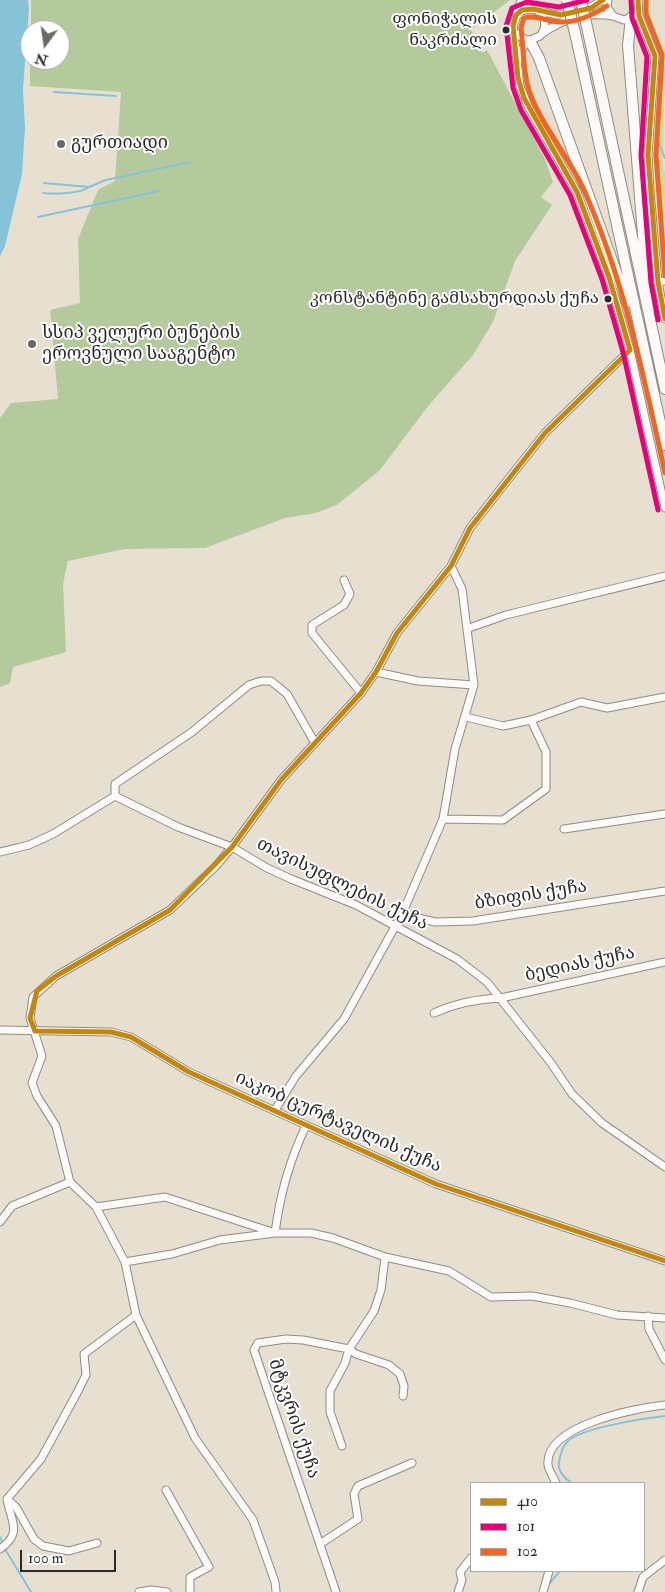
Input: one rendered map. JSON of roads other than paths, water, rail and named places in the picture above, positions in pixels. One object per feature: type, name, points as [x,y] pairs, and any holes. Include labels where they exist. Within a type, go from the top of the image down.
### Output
[{"type":"highway","points":[[518,13],[523,0]]},
{"type":"highway","points":[[567,0],[665,444]]},
{"type":"highway","points":[[581,0],[665,389]]},
{"type":"highway","points":[[631,18],[628,45],[645,260],[653,314],[654,338]]},
{"type":"highway","points":[[529,41],[539,58],[617,271],[644,354]]},
{"type":"street","points":[[603,0],[590,8],[576,13],[561,15],[528,8],[518,13],[513,22],[518,78],[524,98],[568,174],[590,225],[609,277],[630,350],[665,508]]},
{"type":"street","points":[[608,0],[607,7],[612,16],[618,20],[631,18]]},
{"type":"street","points":[[631,18],[639,3]]},
{"type":"street","points":[[639,3],[656,64],[648,155],[665,318]]},
{"type":"street","points":[[538,11],[545,22],[542,34]]},
{"type":"street","points":[[517,64],[522,49],[529,41],[564,20],[592,14],[612,16]]},
{"type":"street","points":[[631,18],[649,35]]},
{"type":"street","points":[[515,33],[518,37],[529,41]]},
{"type":"street","points":[[274,1592],[275,1582],[253,1520],[195,1438],[136,1315],[124,1262],[96,1207],[70,1182],[56,1126],[37,1096],[32,1084],[42,1056],[30,1018],[31,1008],[37,992],[56,976],[170,910],[232,847],[281,780],[361,693],[376,672],[397,633],[451,566],[470,528],[545,433],[630,350]]},
{"type":"street","points":[[275,1110],[296,1076],[344,1019],[404,912],[443,819],[455,749],[474,685],[462,589],[451,566]]},
{"type":"street","points":[[468,628],[506,615],[665,576]]},
{"type":"street","points":[[344,580],[350,594],[344,605],[312,625],[312,633],[361,693]]},
{"type":"street","points":[[376,672],[418,681],[474,685]]},
{"type":"street","points":[[0,852],[29,845],[53,834],[115,796],[115,784],[192,732],[249,686],[261,681],[271,680],[287,694],[315,743]]},
{"type":"street","points":[[466,717],[503,726],[531,720],[581,702],[607,708],[665,697]]},
{"type":"street","points":[[443,819],[503,820],[546,789],[546,752],[531,720]]},
{"type":"street","name":"თავისუფლების ქუჩა","points":[[115,796],[178,828],[232,847],[267,868],[356,905],[458,959],[487,982],[501,998],[551,1063],[572,1094],[602,1123],[665,1167]]},
{"type":"street","points":[[564,829],[665,814]]},
{"type":"street","name":"ბზიფის ქუჩა","points":[[404,912],[414,917],[435,922],[473,921],[665,891]]},
{"type":"street","name":"ბედიას ქუჩა","points":[[434,1013],[454,1004],[474,999],[501,998],[665,962]]},
{"type":"street","name":"იაკობ ცურტაველის ქუჩა","points":[[0,1030],[110,1032],[131,1037],[188,1072],[436,1184],[665,1261]]},
{"type":"street","points":[[275,1233],[279,1198],[285,1175],[306,1126]]},
{"type":"street","points":[[0,1222],[12,1206],[70,1182]]},
{"type":"street","points":[[96,1207],[165,1197],[275,1233]]},
{"type":"street","points":[[124,1262],[172,1254],[220,1240],[275,1233],[318,1234],[385,1257],[449,1271],[492,1298],[532,1296],[617,1315],[665,1318]]},
{"type":"street","points":[[342,1446],[330,1412],[330,1391],[345,1363],[349,1349],[374,1311],[381,1290],[385,1257]]},
{"type":"street","points":[[7,1499],[42,1459],[86,1375],[84,1354],[136,1315]]},
{"type":"street","points":[[648,1316],[649,1329],[665,1360]]},
{"type":"street","name":"მტკვრის ქუჩა","points":[[336,1592],[254,1350],[258,1344],[286,1339],[303,1340],[349,1349]]},
{"type":"street","points":[[349,1349],[356,1354],[389,1365],[400,1374],[404,1386],[403,1396]]},
{"type":"street","points":[[556,1482],[548,1465],[551,1454],[560,1438],[578,1428],[639,1408],[665,1404]]},
{"type":"street","points":[[320,1544],[358,1519],[354,1494],[358,1486],[412,1464]]},
{"type":"street","points":[[166,1490],[209,1567],[190,1577],[190,1592]]},
{"type":"street","points":[[7,1499],[16,1507],[34,1539],[43,1546],[70,1550],[98,1543]]},
{"type":"street","points":[[0,1549],[12,1540],[15,1530],[7,1499]]},
{"type":"street","points":[[458,1592],[462,1580],[460,1572],[470,1559]]},
{"type":"street","points":[[638,1592],[643,1577],[665,1560]]},
{"type":"street","points":[[544,1592],[549,1572]]},
{"type":"street","points":[[138,1592],[151,1590],[167,1592]]},
{"type":"water","points":[[0,0],[28,0],[28,20],[20,20],[20,70],[24,70],[23,89],[25,128],[22,174],[5,246],[0,256]]},
{"type":"waterway","points":[[646,2],[647,16],[653,27],[663,67],[657,139],[665,158]]},
{"type":"waterway","points":[[54,92],[116,96]]},
{"type":"waterway","points":[[44,183],[89,187],[106,180],[190,162]]},
{"type":"waterway","points":[[43,193],[73,192],[89,187]]},
{"type":"waterway","points":[[38,217],[159,191]]},
{"type":"waterway","points":[[571,1482],[559,1469],[559,1459],[565,1445],[575,1436],[629,1421],[665,1416]]},
{"type":"waterway","points":[[0,1537],[3,1544]]},
{"type":"waterway","points":[[5,1549],[31,1592]]},
{"type":"waterway","points":[[549,1584],[559,1572]]},
{"type":"place","name":"ფონიჭალის ნაკრძალი","points":[[506,30]]},
{"type":"place","name":"გურთიადი","points":[[61,144]]},
{"type":"place","name":"კონსტანტინე გამსახურდიას ქუჩა","points":[[608,299]]},
{"type":"place","name":"სსიპ ველური ბუნების ეროვნული სააგენტო","points":[[32,344]]}]
